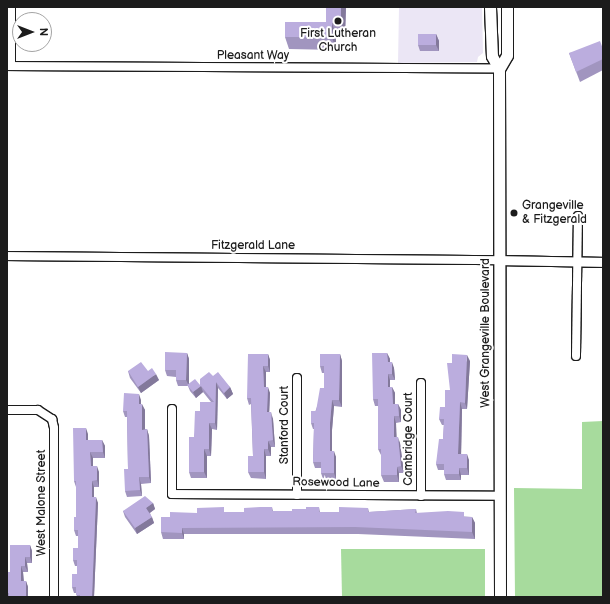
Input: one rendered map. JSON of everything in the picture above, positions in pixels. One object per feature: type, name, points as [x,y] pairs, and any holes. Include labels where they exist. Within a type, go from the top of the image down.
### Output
[{"type":"main road","name":"West Grangeville Boulevard","points":[[490,7],[492,56],[499,69],[500,597]]},
{"type":"main road","name":"West Grangeville Boulevard","points":[[499,69],[507,55],[506,7]]},
{"type":"street","points":[[9,66],[11,7]]},
{"type":"street","name":"Pleasant Way","points":[[9,66],[499,69]]},
{"type":"street","points":[[576,356],[576,260],[578,216]]},
{"type":"street","name":"Fitzgerald Lane","points":[[7,256],[499,260]]},
{"type":"street","points":[[499,260],[576,260],[603,262]]},
{"type":"street","name":"Stanford Court","points":[[297,378],[297,495]]},
{"type":"street","name":"Cambridge Court","points":[[421,383],[421,496]]},
{"type":"street","name":"Rosewood Lane","points":[[172,409],[172,494],[500,496]]},
{"type":"street","name":"West Malone Street","points":[[7,410],[38,410],[45,413],[52,419],[54,428],[54,597]]},
{"type":"shaded area","points":[[399,7],[482,7],[483,53],[478,57],[477,62],[398,63]]},
{"type":"green space","points":[[603,421],[603,597],[515,597],[514,488],[582,489],[582,422]]},
{"type":"green space","points":[[341,549],[485,549],[485,597],[342,597]]},
{"type":"building","points":[[326,7],[341,7],[341,23],[332,23],[332,37],[285,37],[285,22],[326,22]]},
{"type":"building","points":[[418,34],[436,34],[436,45],[418,45]]},
{"type":"building","points":[[600,41],[603,49],[603,59],[576,72],[569,53]]},
{"type":"building","points":[[165,352],[187,353],[186,380],[176,380],[176,370],[165,370]]},
{"type":"building","points":[[372,353],[387,353],[388,362],[392,362],[392,374],[388,374],[388,387],[392,387],[393,404],[398,404],[399,416],[394,416],[394,437],[398,437],[401,466],[397,467],[397,475],[381,475],[381,449],[378,449],[378,399],[373,399]]},
{"type":"building","points":[[248,354],[268,354],[268,366],[263,366],[264,387],[268,387],[267,412],[271,412],[273,440],[268,441],[268,449],[264,449],[264,472],[248,472],[248,456],[253,456],[251,398],[247,398]]},
{"type":"building","points":[[320,354],[340,354],[339,400],[332,400],[330,423],[330,451],[334,451],[334,473],[321,473],[321,462],[313,462],[314,423],[311,423],[311,411],[316,411],[320,388],[324,388],[324,366],[320,366]]},
{"type":"building","points":[[452,354],[467,355],[465,403],[460,402],[458,454],[467,454],[467,468],[459,468],[459,474],[444,474],[444,464],[436,464],[439,439],[443,439],[444,419],[439,419],[440,407],[445,407],[445,390],[450,390],[447,363],[452,363]]},
{"type":"building","points":[[141,362],[148,371],[152,368],[156,374],[138,387],[128,371]]},
{"type":"building","points":[[209,372],[213,376],[218,372],[230,387],[224,393],[216,382],[215,423],[209,423],[209,449],[204,449],[204,472],[189,472],[189,437],[194,437],[195,411],[200,411],[200,402],[214,402],[201,386],[193,392],[187,385],[195,379],[200,385],[200,379]]},
{"type":"building","points":[[124,393],[139,394],[139,404],[142,404],[142,430],[147,429],[149,477],[139,477],[140,490],[125,491],[124,469],[128,469],[127,411],[123,411]]},
{"type":"building","points":[[73,428],[86,428],[86,440],[102,440],[103,452],[90,452],[91,466],[97,466],[97,480],[92,481],[92,497],[96,497],[92,597],[80,597],[80,595],[76,595],[76,587],[72,587],[72,574],[77,574],[77,560],[73,560],[73,548],[78,548],[78,530],[74,530],[74,517],[76,517],[76,481],[74,481]]},
{"type":"building","points":[[145,496],[153,503],[146,508],[152,517],[135,528],[123,511]]},
{"type":"building","points":[[224,507],[224,512],[244,512],[244,508],[260,507],[272,507],[272,511],[292,511],[292,509],[319,507],[319,512],[339,512],[339,507],[368,508],[368,512],[416,509],[415,513],[448,511],[464,512],[464,517],[472,517],[472,532],[355,527],[182,528],[182,533],[161,532],[161,517],[170,517],[170,512],[197,513],[197,508]]},
{"type":"building","points":[[10,545],[30,545],[30,557],[25,557],[25,566],[21,566],[21,581],[26,581],[26,597],[9,597],[9,593],[7,593],[7,572],[10,572]]},
{"type":"place","name":"First Lutheran Church","points":[[338,21]]},
{"type":"place","name":"Grangeville & Fitzgerald","points":[[514,213]]}]
